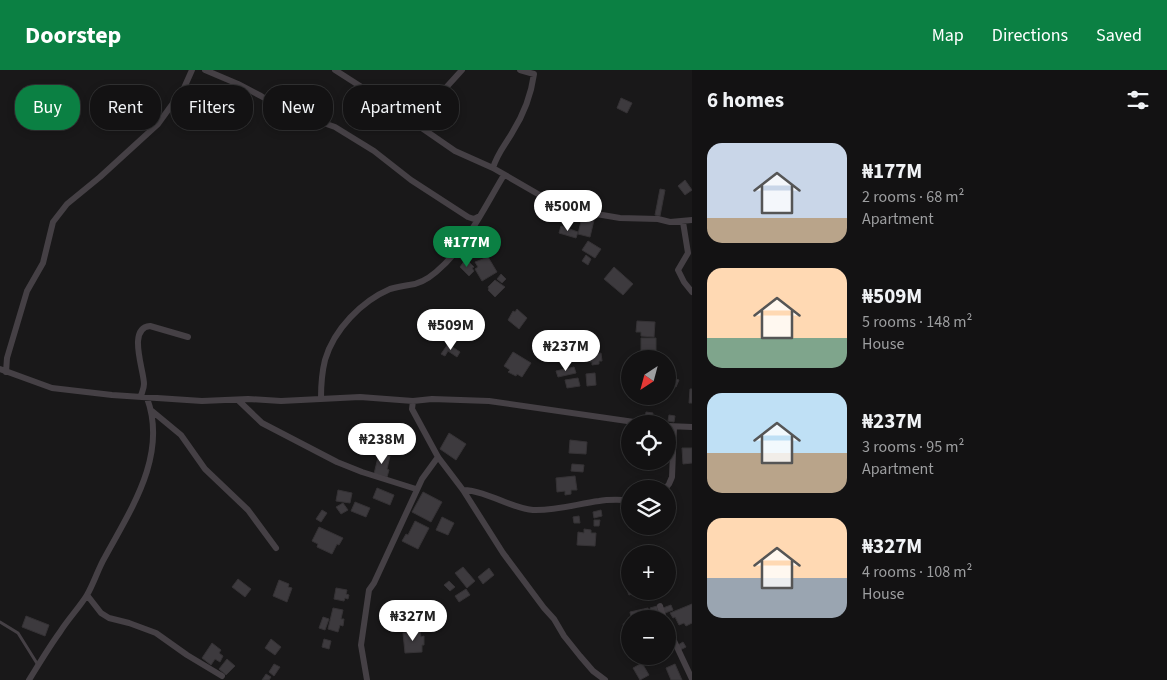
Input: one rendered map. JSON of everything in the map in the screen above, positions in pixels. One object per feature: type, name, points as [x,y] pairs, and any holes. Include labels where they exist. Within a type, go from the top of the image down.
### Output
[{"type":"street","points":[[192,70],[184,88],[158,124],[100,177],[67,204],[52,222],[43,263],[27,292],[3,371],[52,388],[112,395],[202,401],[281,401],[360,397],[413,401],[432,399],[489,401],[621,420]]},
{"type":"street","points":[[205,70],[238,84],[281,108],[335,127],[374,151],[411,180],[468,217],[478,218]]},
{"type":"street","points":[[334,70],[358,85]]},
{"type":"street","points":[[448,85],[462,70]]},
{"type":"street","points":[[493,168],[496,157],[528,104],[534,74],[520,70]]},
{"type":"street","points":[[423,130],[455,152],[493,168],[552,203],[567,208],[620,218],[683,222],[692,220]]},
{"type":"street","points":[[321,398],[323,370],[329,349],[352,316],[373,297],[394,288],[419,282],[436,272],[453,256],[504,175]]},
{"type":"street","points":[[683,222],[688,253],[678,270],[692,292]]},
{"type":"street","points":[[188,337],[150,326],[141,329],[139,353],[144,397],[152,411],[181,435],[205,469],[248,510],[276,548]]},
{"type":"street","points":[[238,400],[262,423],[337,462],[416,489]]},
{"type":"street","points":[[413,401],[412,409],[438,457],[463,490],[503,553],[554,619],[564,636],[593,671],[605,680]]},
{"type":"street","points":[[29,680],[58,633],[87,595],[105,557],[135,504],[150,460],[153,435],[152,411]]},
{"type":"street","points":[[676,427],[692,427]]},
{"type":"street","points":[[367,680],[361,645],[369,590],[384,562],[416,489],[426,471],[438,457]]},
{"type":"street","points":[[463,490],[478,492],[518,507],[537,510],[569,507],[600,500],[621,500]]},
{"type":"street","points":[[87,595],[101,613],[109,618],[129,623],[164,637],[187,655],[222,676]]},
{"type":"street","points":[[660,606],[661,610]]},
{"type":"street","points":[[676,645],[692,679]]},
{"type":"lane","points":[[0,622],[18,633],[38,666]]},
{"type":"building","points":[[621,98],[632,103],[627,113],[617,108]]},
{"type":"building","points":[[685,180],[692,190],[685,195],[678,186]]},
{"type":"building","points":[[660,189],[665,190],[660,216],[655,215]]},
{"type":"building","points":[[561,211],[565,213],[562,219],[558,218]]},
{"type":"building","points":[[582,217],[594,220],[590,237],[578,234]]},
{"type":"building","points":[[561,226],[578,232],[576,238],[559,233]]},
{"type":"building","points":[[588,241],[601,249],[595,258],[582,250]]},
{"type":"building","points":[[586,255],[591,259],[588,265],[582,261]]},
{"type":"building","points":[[488,257],[497,272],[482,281],[475,269],[478,267],[475,262]]},
{"type":"building","points":[[465,260],[474,267],[472,268],[474,271],[469,276],[460,267]]},
{"type":"building","points":[[614,267],[633,284],[623,295],[604,279]]},
{"type":"building","points":[[501,274],[506,279],[502,283],[497,279]]},
{"type":"building","points":[[495,280],[505,287],[495,297],[488,290],[488,287]]},
{"type":"building","points":[[517,309],[527,318],[519,329],[508,320],[513,311],[515,312]]},
{"type":"building","points":[[637,321],[655,322],[654,337],[641,336],[641,332],[636,332]]},
{"type":"building","points":[[641,338],[656,338],[656,350],[641,350]]},
{"type":"building","points":[[448,344],[460,352],[457,357],[448,351],[445,356],[441,354]]},
{"type":"building","points":[[513,352],[531,363],[522,377],[508,372],[510,370],[504,366]]},
{"type":"building","points":[[601,353],[602,361],[599,361],[599,364],[592,365],[592,362],[589,362],[588,355]]},
{"type":"building","points":[[574,367],[576,373],[558,377],[556,371]]},
{"type":"building","points":[[595,373],[596,385],[587,386],[586,374]]},
{"type":"building","points":[[578,378],[580,386],[567,388],[565,380]]},
{"type":"building","points":[[690,389],[692,389],[692,403],[689,403]]},
{"type":"building","points":[[646,412],[653,413],[653,415],[646,415]]},
{"type":"building","points":[[383,432],[394,435],[393,442],[381,440]]},
{"type":"building","points":[[449,433],[466,444],[456,460],[440,449]]},
{"type":"building","points":[[570,440],[587,442],[586,454],[569,453]]},
{"type":"building","points":[[682,448],[692,448],[692,463],[683,464]]},
{"type":"building","points":[[379,453],[390,456],[387,477],[374,474]]},
{"type":"building","points":[[572,464],[584,465],[583,472],[571,471]]},
{"type":"building","points":[[575,476],[577,490],[571,490],[571,494],[565,495],[565,491],[557,492],[556,478]]},
{"type":"building","points":[[377,488],[394,495],[390,505],[373,498]]},
{"type":"building","points":[[338,490],[352,493],[350,503],[336,501]]},
{"type":"building","points":[[423,492],[442,502],[431,522],[412,512]]},
{"type":"building","points":[[355,502],[370,508],[366,517],[351,511]]},
{"type":"building","points":[[343,503],[348,510],[341,514],[336,507]]},
{"type":"building","points":[[322,510],[327,513],[321,522],[316,519]]},
{"type":"building","points":[[601,510],[602,516],[594,518],[593,512]]},
{"type":"building","points":[[579,516],[580,523],[574,523],[573,517]]},
{"type":"building","points":[[442,517],[454,523],[448,535],[436,530]]},
{"type":"building","points":[[594,520],[600,520],[599,526],[594,526]]},
{"type":"building","points":[[415,521],[429,528],[418,549],[402,541],[406,534],[408,535]]},
{"type":"building","points":[[319,527],[343,538],[339,545],[337,544],[332,554],[317,547],[318,544],[312,541]]},
{"type":"building","points":[[584,529],[591,530],[591,533],[596,533],[595,546],[577,545],[578,532],[584,533]]},
{"type":"building","points":[[463,567],[475,581],[467,588],[455,573]]},
{"type":"building","points":[[489,568],[494,575],[483,584],[478,577]]},
{"type":"building","points":[[238,579],[251,589],[245,597],[232,587]]},
{"type":"building","points":[[279,580],[289,584],[288,587],[292,588],[287,602],[273,596]]},
{"type":"building","points":[[449,581],[455,587],[450,591],[444,585]]},
{"type":"building","points":[[336,588],[347,590],[348,599],[345,598],[344,601],[334,599]]},
{"type":"building","points":[[466,589],[470,595],[459,602],[455,596]]},
{"type":"building","points":[[692,604],[692,623],[686,626],[684,623],[679,625],[676,619],[676,611]]},
{"type":"building","points":[[671,605],[673,610],[664,610],[663,608]]},
{"type":"building","points":[[657,606],[658,610],[651,610],[650,608]]},
{"type":"building","points":[[333,608],[343,610],[341,619],[344,619],[343,626],[340,625],[338,632],[328,629]]},
{"type":"building","points":[[26,616],[49,625],[45,636],[22,627]]},
{"type":"building","points":[[323,617],[329,619],[325,630],[319,628]]},
{"type":"building","points":[[420,631],[421,637],[424,636],[422,652],[405,653],[403,633]]},
{"type":"building","points":[[271,639],[281,647],[275,655],[265,648]]},
{"type":"building","points":[[324,639],[331,641],[329,649],[322,647]]},
{"type":"building","points":[[683,642],[686,647],[680,650],[678,645]]},
{"type":"building","points":[[212,643],[221,650],[219,653],[223,656],[220,662],[215,659],[211,665],[202,658]]},
{"type":"building","points":[[227,659],[235,666],[226,675],[219,669]]},
{"type":"building","points":[[274,664],[280,667],[274,676],[269,672]]},
{"type":"building","points":[[643,665],[649,675],[640,680],[633,668]]},
{"type":"building","points":[[675,665],[682,680],[671,680],[666,668]]},
{"type":"building","points":[[266,674],[271,677],[269,680],[262,680]]}]
